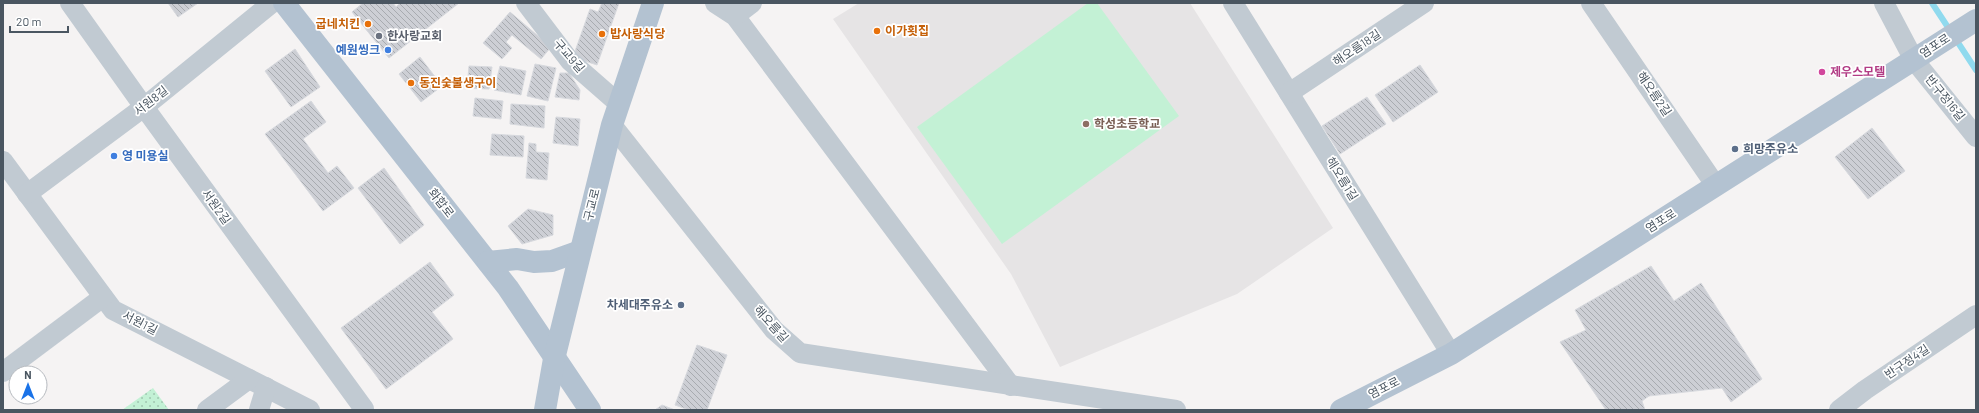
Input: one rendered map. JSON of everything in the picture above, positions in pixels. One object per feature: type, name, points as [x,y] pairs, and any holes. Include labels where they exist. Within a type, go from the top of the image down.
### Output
[{"type":"main road","name":"화합로","points":[[284,3],[508,288],[554,359],[590,410]]},
{"type":"main road","name":"구교로","points":[[545,410],[554,359],[618,102],[653,3]]},
{"type":"main road","name":"염포로","points":[[1341,410],[1451,354],[1976,20]]},
{"type":"main road","points":[[488,262],[517,259],[534,262],[552,261],[580,252]]},
{"type":"street","name":"서원2길","points":[[70,3],[364,409]]},
{"type":"street","name":"서원8길","points":[[27,194],[144,107],[272,3]]},
{"type":"street","name":"구교9길","points":[[526,3],[570,61],[618,102]]},
{"type":"street","points":[[715,3],[735,16],[1011,386]]},
{"type":"street","points":[[735,16],[752,3]]},
{"type":"street","name":"해오름1길","points":[[1233,3],[1451,354]]},
{"type":"street","name":"해오름18길","points":[[1289,93],[1424,3]]},
{"type":"street","name":"해오름2길","points":[[1591,3],[1716,186]]},
{"type":"street","name":"반구정16길","points":[[1884,3],[1914,60],[1976,137]]},
{"type":"street","name":"해오름길","points":[[612,125],[774,330],[800,354],[1176,410]]},
{"type":"street","name":"서원1길","points":[[3,161],[113,310],[310,410]]},
{"type":"street","points":[[3,372],[103,297]]},
{"type":"street","name":"반구정4길","points":[[1839,410],[1865,390],[1976,315]]},
{"type":"street","points":[[207,410],[257,383],[259,410]]},
{"type":"shaded area","name":"학성초등학교","points":[[859,3],[1190,3],[1333,228],[1237,294],[1060,367],[1011,274],[833,19]]},
{"type":"green space","points":[[1088,3],[1097,3],[1179,116],[1002,244],[917,127]]},
{"type":"green space","points":[[153,388],[169,410],[122,410]]},
{"type":"building","points":[[168,3],[198,3],[178,17]]},
{"type":"building","points":[[363,3],[393,3],[396,7],[400,3],[459,3],[389,58],[352,12]]},
{"type":"building","points":[[602,3],[619,3],[597,65],[573,57],[590,9],[598,12]]},
{"type":"building","points":[[510,12],[551,47],[541,59],[512,35],[506,42],[512,48],[502,59],[483,43]]},
{"type":"building","points":[[295,49],[320,87],[291,107],[265,71]]},
{"type":"building","points":[[420,57],[442,86],[421,102],[399,74]]},
{"type":"building","points":[[535,64],[556,68],[548,101],[527,96]]},
{"type":"building","points":[[1420,65],[1438,92],[1393,122],[1375,95]]},
{"type":"building","points":[[469,66],[492,67],[489,89],[467,88]]},
{"type":"building","points":[[500,66],[526,71],[521,95],[494,90]]},
{"type":"building","points":[[560,73],[569,73],[580,90],[579,100],[555,97]]},
{"type":"building","points":[[1367,97],[1386,124],[1340,154],[1322,126]]},
{"type":"building","points":[[475,98],[503,101],[501,119],[473,116]]},
{"type":"building","points":[[311,101],[326,122],[303,139],[328,173],[337,166],[354,188],[323,211],[265,134]]},
{"type":"building","points":[[511,104],[545,106],[544,128],[510,124]]},
{"type":"building","points":[[556,117],[580,119],[578,146],[553,143]]},
{"type":"building","points":[[1872,128],[1905,171],[1868,199],[1835,157]]},
{"type":"building","points":[[492,134],[524,136],[523,157],[490,155]]},
{"type":"building","points":[[529,143],[536,144],[536,152],[549,153],[547,180],[526,178]]},
{"type":"building","points":[[384,168],[424,225],[400,244],[358,188]]},
{"type":"building","points":[[528,209],[553,215],[553,235],[522,244],[508,226]]},
{"type":"building","points":[[430,262],[454,295],[432,312],[453,339],[386,389],[341,328]]},
{"type":"building","points":[[1651,266],[1674,301],[1701,283],[1762,379],[1731,402],[1722,388],[1649,396],[1642,401],[1645,410],[1606,410],[1560,342],[1586,330],[1575,310]]},
{"type":"building","points":[[697,345],[727,355],[707,410],[689,410],[675,405]]},
{"type":"building","points":[[662,405],[675,410],[655,410]]},
{"type":"waterway","points":[[1932,3],[1976,70]]},
{"type":"place","name":"굽네치킨","points":[[368,24]]},
{"type":"place","name":"이가횟집","points":[[877,31]]},
{"type":"place","name":"밥사랑식당","points":[[602,34]]},
{"type":"place","name":"한사랑교회","points":[[379,36]]},
{"type":"place","name":"예원씽크","points":[[388,50]]},
{"type":"place","name":"제우스모텔","points":[[1822,72]]},
{"type":"place","name":"동진숯불생구이","points":[[411,83]]},
{"type":"place","name":"학성초등학교","points":[[1086,124]]},
{"type":"place","name":"희망주유소","points":[[1735,149]]},
{"type":"place","name":"영 미용실","points":[[114,156]]},
{"type":"place","name":"차세대주유소","points":[[681,305]]}]
